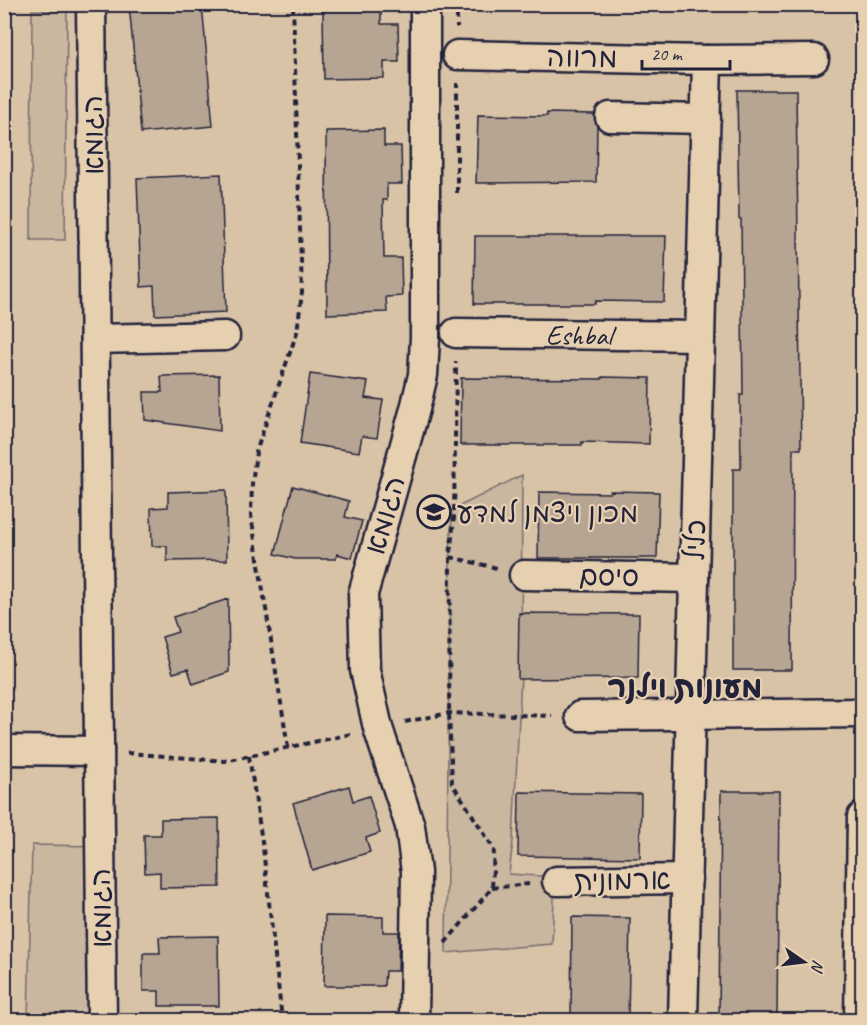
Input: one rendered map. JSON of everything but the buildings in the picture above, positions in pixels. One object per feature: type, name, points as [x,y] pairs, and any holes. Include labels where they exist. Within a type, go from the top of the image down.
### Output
[{"type":"street","name":"הגומא","points":[[91,4],[102,1020]]},
{"type":"street","name":"הגומא","points":[[414,1020],[416,872],[410,826],[378,728],[365,670],[363,594],[423,375],[425,338],[424,4]]},
{"type":"street","name":"מרווה","points":[[457,55],[707,60],[814,59]]},
{"type":"street","name":"כליל","points":[[683,1020],[707,60]]},
{"type":"street","points":[[610,117],[706,119]]},
{"type":"street","name":"Eshbal","points":[[456,333],[700,336]]},
{"type":"street","points":[[95,339],[225,336]]},
{"type":"street","name":"סיסם","points":[[524,575],[694,578]]},
{"type":"street","points":[[580,716],[862,713]]},
{"type":"street","points":[[4,750],[99,751]]},
{"type":"street","points":[[859,1020],[862,817]]},
{"type":"street","name":"ארמונית","points":[[557,881],[687,879]]},
{"type":"path","points":[[288,747],[251,515],[256,452],[297,332],[302,293],[293,4]]},
{"type":"path","points":[[457,4],[457,194]]},
{"type":"path","points":[[442,952],[444,945],[492,888],[494,849],[452,783],[449,713],[450,557],[454,518],[456,333]]},
{"type":"path","points":[[450,557],[524,575]]},
{"type":"path","points":[[99,751],[225,761],[449,713],[580,716]]},
{"type":"path","points":[[249,756],[282,1020]]},
{"type":"path","points":[[492,888],[557,881]]},
{"type":"shaded area","name":"מכון ויצמן למדע","points":[[5,5],[862,5],[862,1020],[5,1020]]},
{"type":"shaded area","points":[[32,10],[67,11],[65,240],[31,240]]},
{"type":"shaded area","points":[[522,475],[521,675],[513,841],[509,874],[555,877],[552,944],[446,953],[452,510]]},
{"type":"shaded area","points":[[32,845],[102,846],[97,1020],[28,1020]]},
{"type":"place","name":"מכון ויצמן למדע","points":[[434,512]]},
{"type":"district","name":"מעונות וילנר","points":[[685,687]]}]
